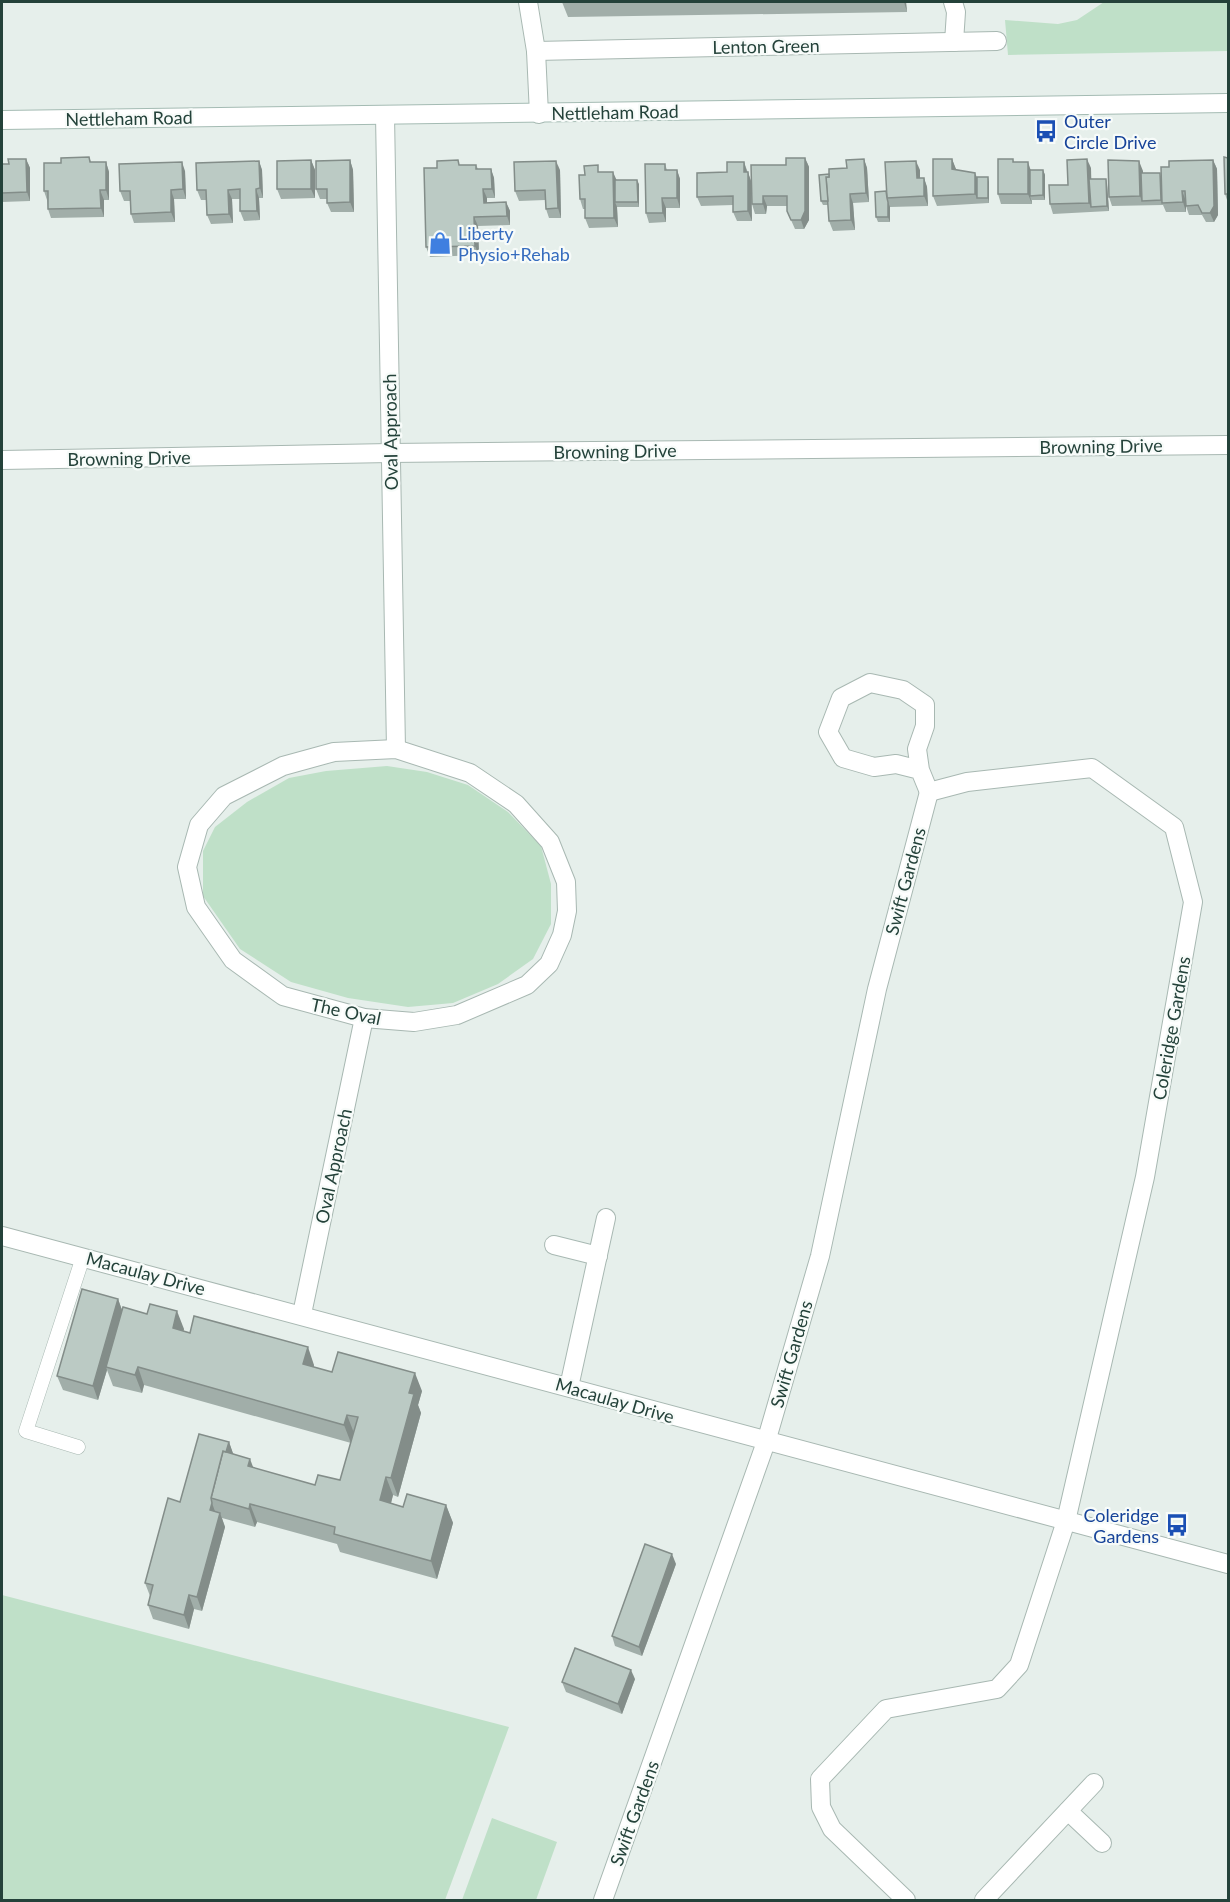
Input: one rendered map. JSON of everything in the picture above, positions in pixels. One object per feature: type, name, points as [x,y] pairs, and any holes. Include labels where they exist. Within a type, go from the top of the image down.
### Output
[{"type":"street","points":[[528,2],[536,51],[539,114]]},
{"type":"street","points":[[953,2],[956,12],[954,42]]},
{"type":"street","name":"Lenton Green","points":[[536,51],[997,41]]},
{"type":"street","name":"Nettleham Road","points":[[2,120],[1228,103]]},
{"type":"street","name":"Oval Approach","points":[[385,115],[396,749]]},
{"type":"street","name":"Browning Drive","points":[[2,460],[390,453],[1228,445]]},
{"type":"street","points":[[920,770],[896,764],[874,766],[843,758],[828,732],[840,698],[870,683],[903,690],[925,705],[925,726],[917,749],[920,770],[929,792]]},
{"type":"street","name":"The Oval","points":[[396,749],[470,773],[516,804],[550,842],[566,882],[567,911],[562,934],[549,964],[527,985],[457,1015],[414,1022],[364,1018],[283,996],[233,960],[195,907],[187,867],[199,825],[224,796],[293,764],[334,752],[396,749]]},
{"type":"street","name":"Coleridge Gardens","points":[[906,1900],[832,1829],[821,1807],[820,1779],[886,1709],[997,1689],[1019,1665],[1066,1521],[1145,1177],[1193,902],[1174,827],[1092,768],[967,782],[929,792]]},
{"type":"street","name":"Swift Gardens","points":[[603,1900],[766,1442],[819,1256],[877,989],[929,792]]},
{"type":"street","name":"Oval Approach","points":[[302,1314],[364,1018]]},
{"type":"street","points":[[569,1387],[606,1218]]},
{"type":"street","name":"Macaulay Drive","points":[[2,1236],[302,1314],[766,1442],[1228,1564]]},
{"type":"street","points":[[554,1245],[598,1256]]},
{"type":"street","points":[[984,1900],[1094,1783]]},
{"type":"street","points":[[1068,1811],[1102,1844]]},
{"type":"lane","points":[[78,1447],[27,1431],[83,1257]]},
{"type":"green space","points":[[1104,2],[1228,2],[1228,51],[1008,55],[1005,20],[1058,24],[1077,20]]},
{"type":"green space","points":[[387,766],[427,772],[468,785],[508,812],[541,846],[551,884],[551,924],[533,959],[498,984],[453,1003],[408,1007],[348,998],[291,982],[240,949],[203,896],[203,851],[215,827],[247,802],[289,778],[326,771]]},
{"type":"green space","points":[[2,1595],[509,1727],[445,1900],[2,1900]]},
{"type":"green space","points":[[492,1818],[557,1842],[536,1900],[462,1900]]},
{"type":"building","points":[[89,157],[90,162],[106,162],[106,190],[100,190],[101,208],[48,209],[48,191],[44,191],[44,163],[61,163],[61,158]]},
{"type":"building","points":[[1224,157],[1228,158],[1228,194],[1225,194]]},
{"type":"building","points":[[786,158],[805,158],[805,211],[801,220],[791,220],[787,211],[787,196],[763,196],[763,204],[752,204],[751,165],[786,165]]},
{"type":"building","points":[[8,159],[26,159],[27,192],[2,193],[2,164],[9,164]]},
{"type":"building","points":[[864,159],[866,193],[850,194],[851,220],[829,221],[826,177],[829,177],[829,169],[847,168],[846,160]]},
{"type":"building","points":[[933,159],[952,159],[952,169],[975,173],[975,194],[933,196]]},
{"type":"building","points":[[998,159],[1028,162],[1028,194],[998,194]]},
{"type":"building","points":[[1087,159],[1089,203],[1050,204],[1049,185],[1068,185],[1067,160]]},
{"type":"building","points":[[311,160],[311,189],[277,189],[277,161]]},
{"type":"building","points":[[350,160],[350,202],[327,203],[327,189],[316,189],[316,161]]},
{"type":"building","points":[[458,160],[459,165],[476,165],[476,169],[491,169],[492,189],[483,189],[484,203],[506,202],[507,216],[474,217],[475,246],[426,247],[424,168],[437,168],[437,161]]},
{"type":"building","points":[[1108,160],[1139,161],[1140,196],[1109,197]]},
{"type":"building","points":[[1213,160],[1214,206],[1210,213],[1202,213],[1198,205],[1186,206],[1185,191],[1182,191],[1183,202],[1162,203],[1161,167],[1169,167],[1169,161]]},
{"type":"building","points":[[259,161],[260,188],[256,189],[257,211],[240,211],[240,189],[228,190],[229,214],[207,215],[206,190],[197,190],[196,163]]},
{"type":"building","points":[[556,161],[558,208],[546,209],[545,190],[515,191],[514,162]]},
{"type":"building","points":[[916,161],[917,178],[924,178],[924,196],[887,198],[885,162]]},
{"type":"building","points":[[182,162],[183,189],[171,190],[171,212],[131,214],[130,191],[120,191],[119,164]]},
{"type":"building","points":[[727,162],[744,162],[744,172],[748,172],[748,211],[733,212],[733,196],[697,197],[697,173],[727,172]]},
{"type":"building","points":[[645,164],[665,164],[665,170],[677,170],[677,198],[662,198],[663,213],[646,213]]},
{"type":"building","points":[[598,165],[598,172],[613,172],[614,218],[585,218],[585,199],[580,199],[579,175],[585,175],[584,166]]},
{"type":"building","points":[[1030,170],[1043,170],[1043,195],[1030,196]]},
{"type":"building","points":[[1141,173],[1160,173],[1161,200],[1142,201]]},
{"type":"building","points":[[829,174],[829,177],[826,177],[828,201],[821,201],[819,175]]},
{"type":"building","points":[[977,177],[988,177],[988,198],[977,198]]},
{"type":"building","points":[[1089,179],[1106,179],[1107,206],[1091,207]]},
{"type":"building","points":[[615,180],[637,180],[638,202],[615,202]]},
{"type":"building","points":[[886,191],[888,217],[876,217],[875,192]]},
{"type":"building","points":[[82,1289],[118,1299],[93,1386],[57,1376]]},
{"type":"building","points":[[150,1304],[177,1311],[173,1328],[190,1333],[194,1316],[308,1347],[303,1364],[332,1372],[338,1352],[415,1373],[409,1393],[414,1394],[391,1478],[386,1477],[380,1500],[403,1507],[407,1494],[446,1505],[431,1561],[334,1534],[335,1527],[250,1504],[249,1509],[211,1498],[223,1451],[250,1459],[248,1466],[315,1485],[318,1475],[340,1480],[358,1417],[347,1415],[344,1425],[138,1367],[135,1375],[106,1367],[123,1307],[147,1314]]},
{"type":"building","points":[[199,1434],[229,1442],[226,1452],[223,1451],[211,1498],[210,1510],[220,1513],[197,1597],[189,1595],[184,1615],[148,1605],[153,1585],[145,1583],[168,1498],[180,1502]]},
{"type":"building","points":[[645,1544],[672,1554],[639,1647],[612,1636]]},
{"type":"building","points":[[575,1648],[631,1670],[618,1704],[562,1682]]},
{"type":"place","name":"Outer Circle Drive","points":[[1046,131]]},
{"type":"place","name":"Liberty Physio+Rehab","points":[[440,243]]},
{"type":"place","name":"Coleridge Gardens","points":[[1177,1525]]}]
